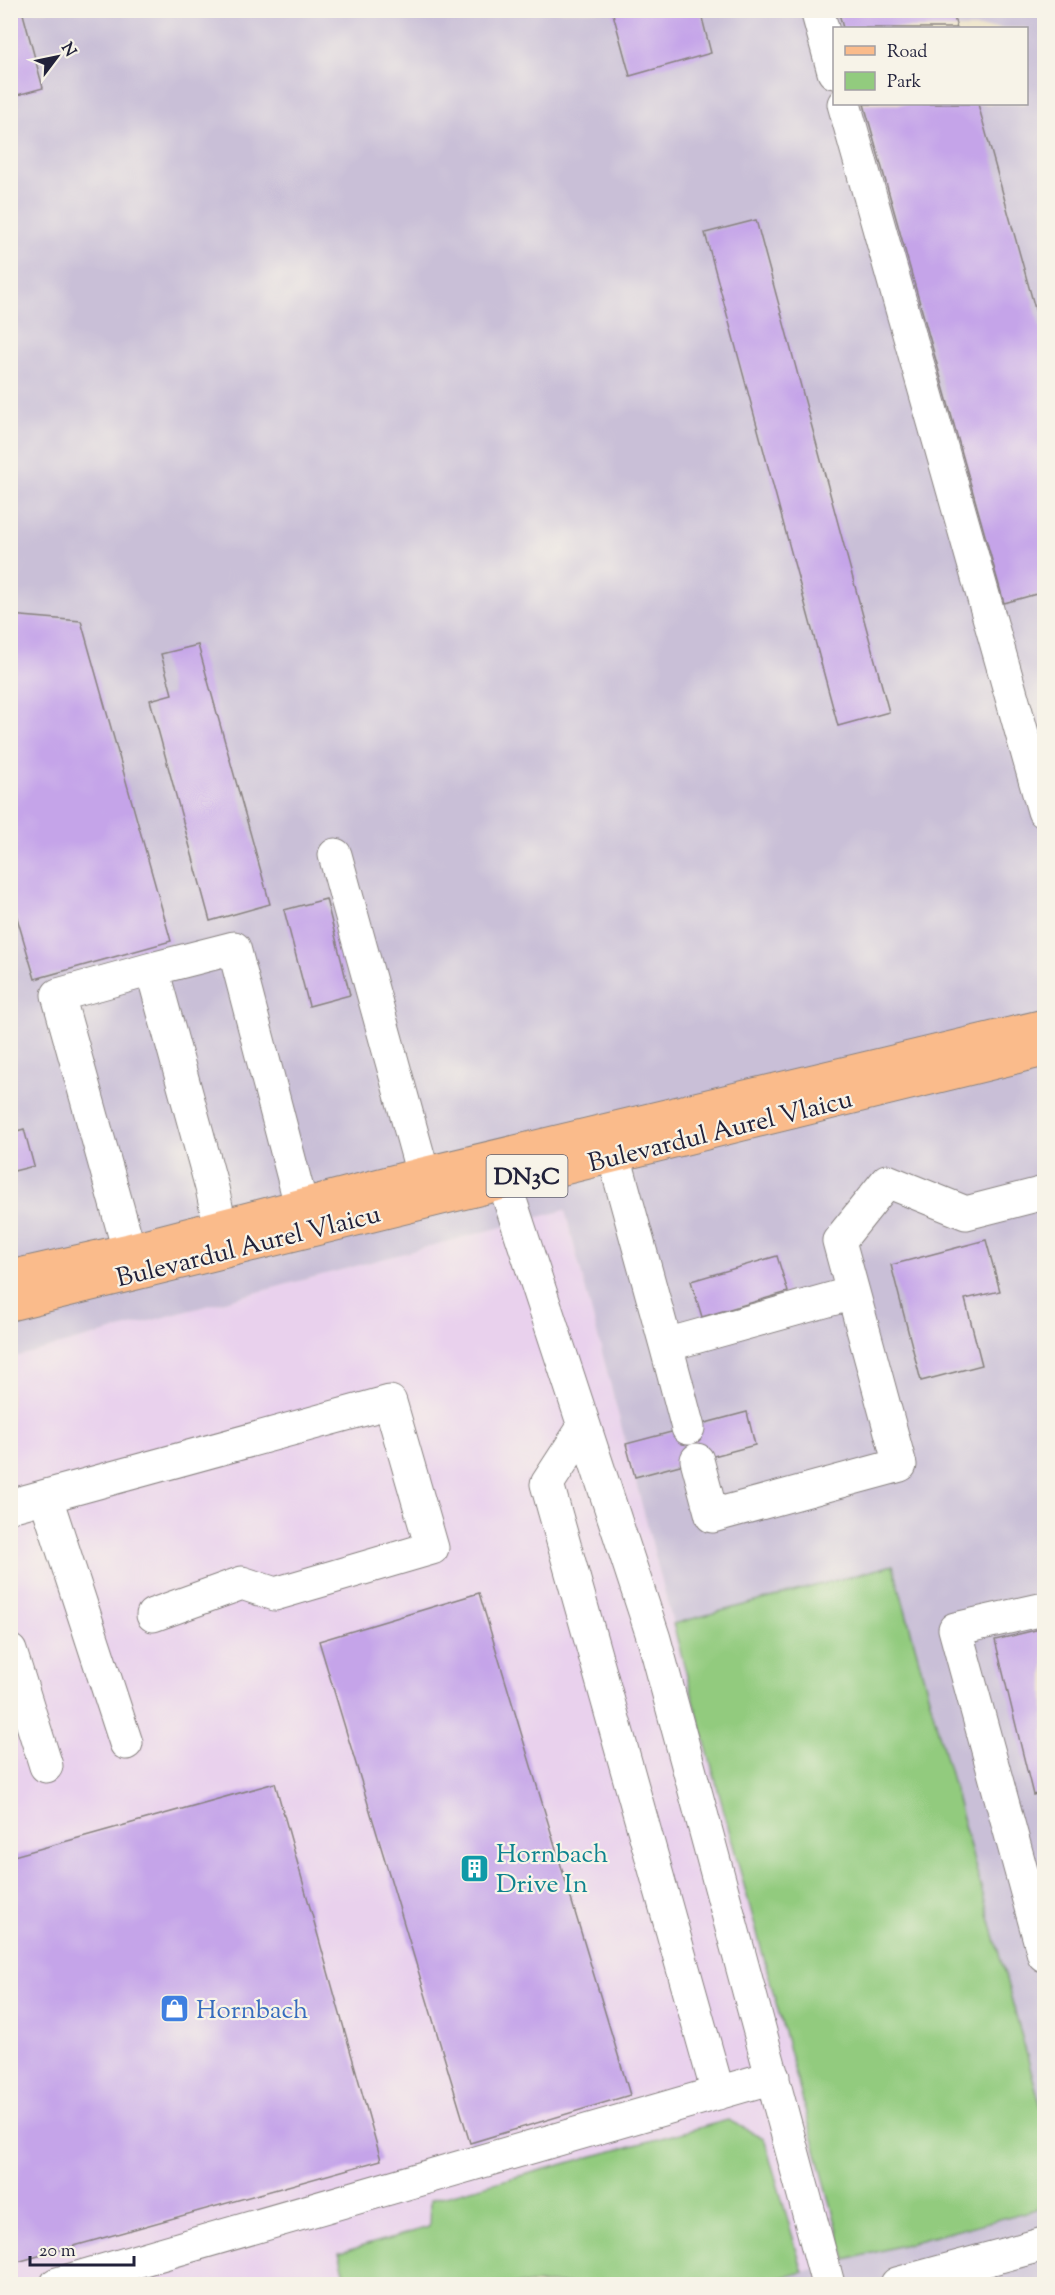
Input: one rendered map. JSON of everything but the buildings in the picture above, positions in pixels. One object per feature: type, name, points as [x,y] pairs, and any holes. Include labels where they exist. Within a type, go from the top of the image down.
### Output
[{"type":"main road","name":"Bulevardul Aurel Vlaicu","points":[[10,1277],[129,1250],[423,1174],[1044,1026]]},
{"type":"main road","name":"Bulevardul Aurel Vlaicu","points":[[10,1304],[1044,1050]]},
{"type":"lane","points":[[817,10],[833,68]]},
{"type":"lane","points":[[844,105],[1044,811]]},
{"type":"lane","points":[[335,855],[423,1174]]},
{"type":"lane","points":[[129,1250],[58,995],[152,969],[234,948],[301,1205]]},
{"type":"lane","points":[[152,969],[212,1188],[220,1226]]},
{"type":"lane","points":[[614,1156],[688,1428]]},
{"type":"lane","points":[[697,1460],[712,1516],[900,1466],[839,1240],[887,1181],[966,1213],[1044,1193]]},
{"type":"lane","points":[[504,1182],[654,1639],[828,2284]]},
{"type":"lane","points":[[666,1345],[853,1293]]},
{"type":"lane","points":[[10,1506],[390,1402],[432,1548],[275,1594],[242,1583],[153,1615]]},
{"type":"lane","points":[[584,1427],[547,1484],[718,2093]]},
{"type":"lane","points":[[46,1498],[126,1743]]},
{"type":"lane","points":[[1044,1610],[955,1629],[1044,1955]]},
{"type":"lane","points":[[10,1651],[46,1766]]},
{"type":"lane","points":[[57,2284],[773,2078]]},
{"type":"lane","points":[[897,2284],[1044,2244]]},
{"type":"shaded area","points":[[11,11],[1044,11],[1044,2117],[893,1565],[673,1624],[565,1210],[11,1358]]},
{"type":"shaded area","points":[[565,1210],[673,1624],[893,1565],[1044,2117],[1044,2207],[759,2284],[11,2284],[11,1358]]},
{"type":"shaded area","points":[[1044,2207],[1044,2284],[759,2284],[803,2272]]},
{"type":"green space","points":[[893,1565],[1044,2118],[1044,2207],[846,2260],[673,1624]]},
{"type":"green space","points":[[728,2120],[764,2138],[803,2272],[759,2284],[348,2284],[339,2253],[429,2227],[430,2200]]},
{"type":"place","name":"Hornbach Drive In","points":[[475,1868]]},
{"type":"place","name":"Hornbach","points":[[175,2009]]}]
